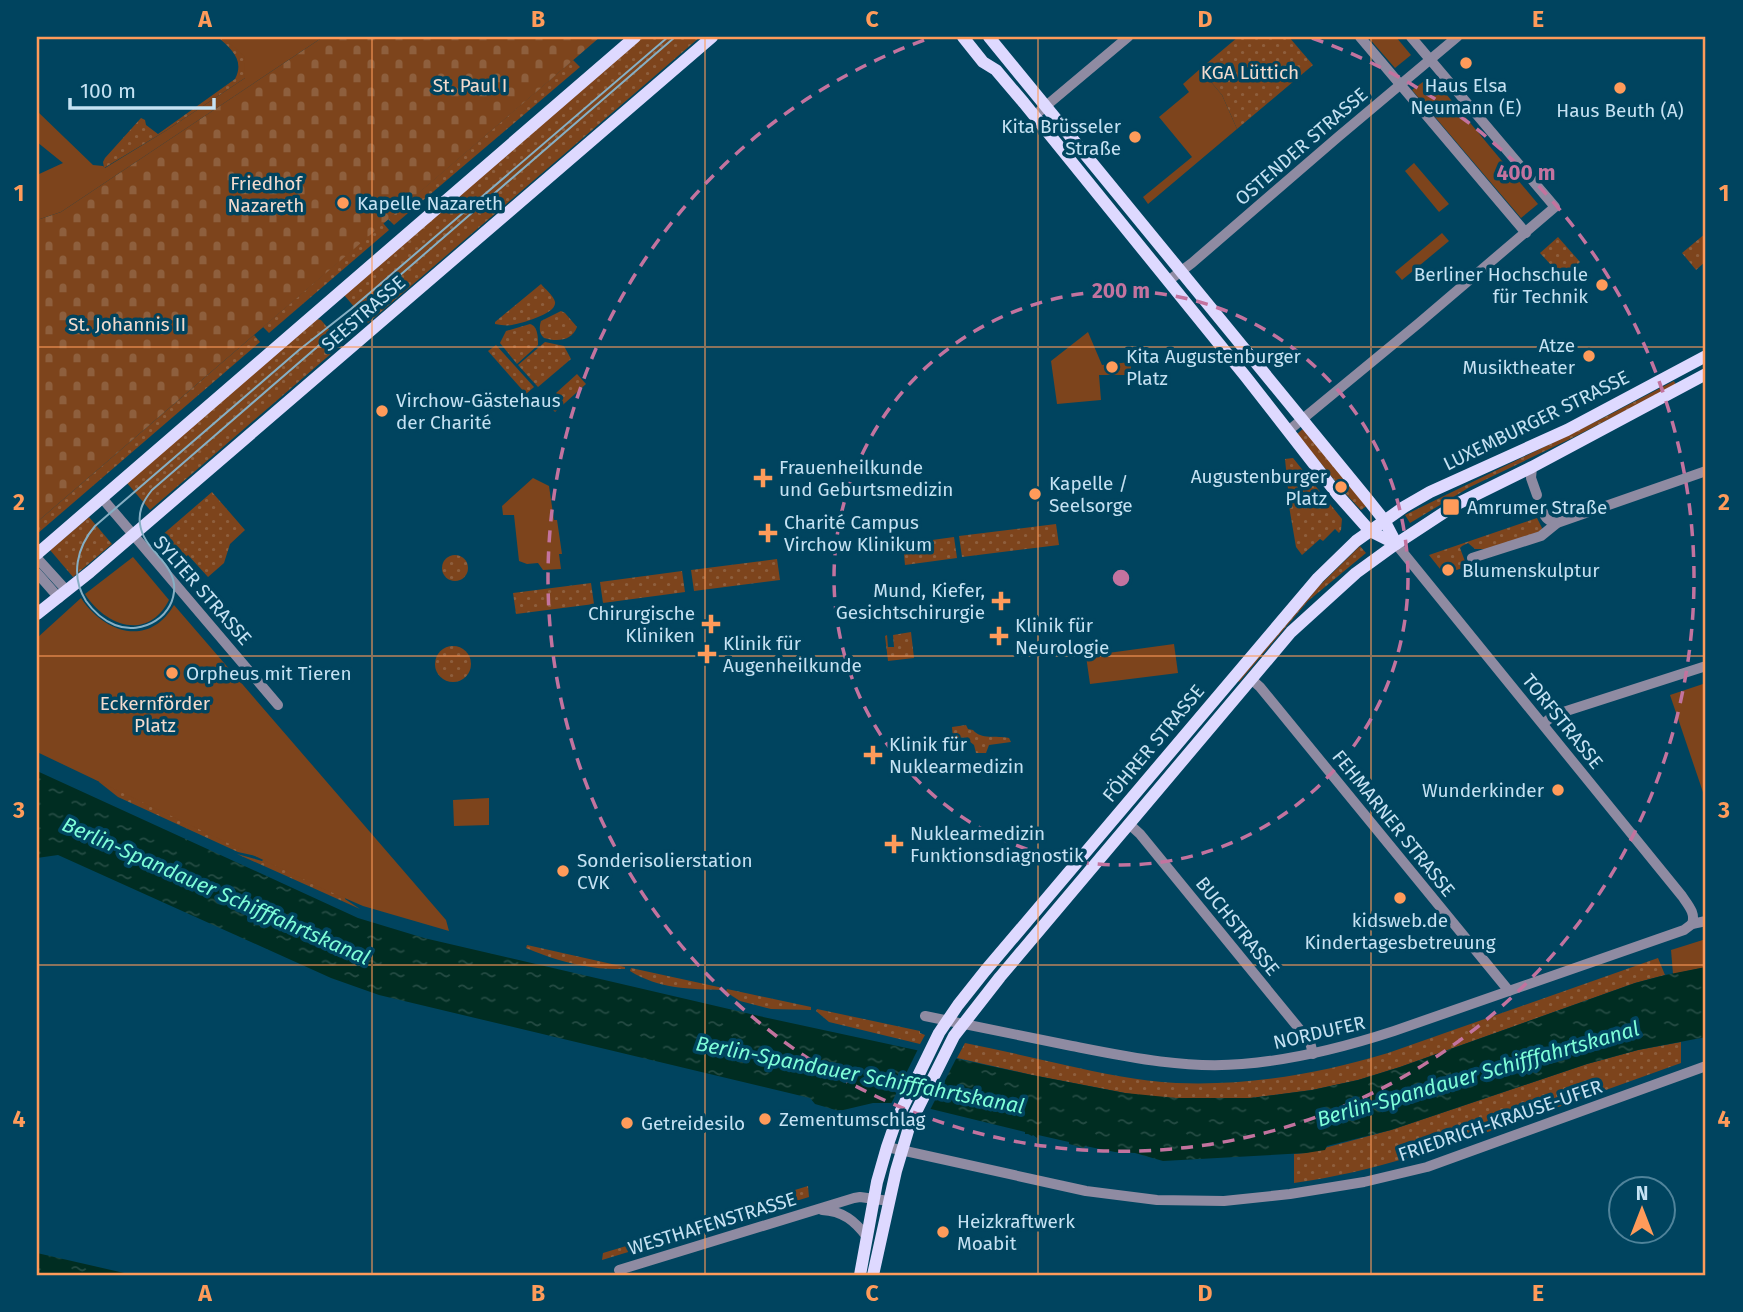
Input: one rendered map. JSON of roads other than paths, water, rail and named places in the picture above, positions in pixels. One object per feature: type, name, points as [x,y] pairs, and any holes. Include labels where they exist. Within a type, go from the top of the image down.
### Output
[{"type":"main road","name":"SEESTRASSE","points":[[37,556],[635,37]]},
{"type":"main road","name":"SEESTRASSE","points":[[37,614],[63,595],[712,37]]},
{"type":"main road","points":[[963,37],[983,62],[996,70],[1034,116],[1338,495],[1370,531],[1396,544]]},
{"type":"main road","points":[[989,37],[1303,419],[1384,520],[1396,544]]},
{"type":"main road","name":"LUXEMBURGER STRASSE","points":[[1384,520],[1430,492],[1567,430],[1706,356]]},
{"type":"main road","points":[[1694,363],[1704,375]]},
{"type":"main road","name":"LUXEMBURGER STRASSE","points":[[1396,544],[1457,504],[1704,375]]},
{"type":"main road","name":"FÖHRER STRASSE","points":[[860,1275],[887,1147],[896,1121],[946,1021],[993,961],[1318,578],[1384,520]]},
{"type":"main road","name":"FÖHRER STRASSE","points":[[873,1275],[910,1124],[953,1039],[1000,977],[1291,632],[1356,573],[1396,544]]},
{"type":"street","points":[[1034,116],[1128,37]]},
{"type":"street","points":[[1360,37],[1526,233]]},
{"type":"street","points":[[1289,431],[1555,207],[1411,37]]},
{"type":"street","name":"OSTENDER STRASSE","points":[[1168,281],[1457,37]]},
{"type":"street","points":[[1532,467],[1531,478],[1537,495]]},
{"type":"street","points":[[1472,558],[1541,536],[1557,523],[1706,471]]},
{"type":"street","name":"SYLTER STRASSE","points":[[102,498],[278,705]]},
{"type":"street","points":[[1542,510],[1549,522],[1557,523]]},
{"type":"street","name":"TORFSTRASSE","points":[[1396,544],[1682,896],[1694,916],[1692,924]]},
{"type":"street","points":[[37,556],[63,595]]},
{"type":"street","points":[[37,573],[63,595]]},
{"type":"street","points":[[1543,724],[1555,715],[1706,666]]},
{"type":"street","name":"FEHMARNER STRASSE","points":[[1251,679],[1508,991]]},
{"type":"street","name":"BUCHSTRASSE","points":[[1129,824],[1310,1042],[1313,1054]]},
{"type":"street","name":"NORDUFER","points":[[925,1016],[1139,1060],[1241,1065],[1313,1054],[1374,1038],[1706,921]]},
{"type":"street","name":"FRIEDRICH-KRAUSE-UFER","points":[[887,1147],[1086,1191],[1157,1200],[1224,1201],[1364,1182],[1427,1167],[1706,1066]]},
{"type":"street","name":"WESTHAFENSTRASSE","points":[[619,1270],[854,1198],[889,1201]]},
{"type":"street","name":"WESTHAFENSTRASSE","points":[[816,1210],[843,1214],[855,1222],[867,1237]]},
{"type":"water","name":"Berlin-Spandauer Schifffahrtskanal","points":[[37,771],[358,918],[424,938],[759,1016],[1125,1093],[1176,1098],[1250,1098],[1312,1090],[1400,1067],[1635,983],[1706,967],[1706,1037],[1638,1050],[1587,1064],[1391,1130],[1306,1153],[1163,1161],[1135,1153],[1084,1148],[1038,1135],[1037,1138],[1025,1132],[931,1109],[873,1103],[839,1111],[815,1104],[810,1098],[379,995],[331,978],[58,855],[37,858]]},
{"type":"water","points":[[37,1253],[133,1275],[37,1275]]},
{"type":"tram line","points":[[668,37],[95,526],[80,552],[77,572],[81,591],[95,612],[111,623],[125,628],[146,625],[164,614],[173,595],[172,576],[146,541],[140,524],[142,506],[152,490],[675,37]]},
{"type":"place","name":"Haus Elsa Neumann (E)","points":[[1466,63]]},
{"type":"place","name":"Haus Beuth (A)","points":[[1620,88]]},
{"type":"place","name":"Kita Brüsseler Straße","points":[[1135,137]]},
{"type":"place","name":"Kapelle Nazareth","points":[[343,203]]},
{"type":"place","name":"Berliner Hochschule für Technik","points":[[1602,285]]},
{"type":"place","name":"Atze Musiktheater","points":[[1589,356]]},
{"type":"place","name":"Kita Augustenburger Platz","points":[[1112,367]]},
{"type":"place","name":"Virchow-Gästehaus der Charité","points":[[382,411]]},
{"type":"place","name":"Frauenheilkunde und Geburtsmedizin","points":[[763,478]]},
{"type":"place","name":"Augustenburger Platz","points":[[1341,487]]},
{"type":"place","name":"Kapelle / Seelsorge","points":[[1035,494]]},
{"type":"place","name":"Amrumer Straße","points":[[1451,507]]},
{"type":"place","name":"Charité Campus Virchow Klinikum","points":[[768,533]]},
{"type":"place","name":"Blumenskulptur","points":[[1448,570]]},
{"type":"place","name":"Mund, Kiefer, Gesichtschirurgie","points":[[1001,601]]},
{"type":"place","name":"Chirurgische Kliniken","points":[[711,624]]},
{"type":"place","name":"Klinik für Neurologie","points":[[999,636]]},
{"type":"place","name":"Klinik für Augenheilkunde","points":[[707,654]]},
{"type":"place","name":"Orpheus mit Tieren","points":[[172,673]]},
{"type":"place","name":"Klinik für Nuklearmedizin","points":[[873,755]]},
{"type":"place","name":"Wunderkinder","points":[[1558,790]]},
{"type":"place","name":"Nuklearmedizin Funktionsdiagnostik","points":[[894,844]]},
{"type":"place","name":"Sonderisolierstation CVK","points":[[563,871]]},
{"type":"place","name":"kidsweb.de Kindertagesbetreuung","points":[[1400,898]]},
{"type":"place","name":"Zementumschlag","points":[[765,1119]]},
{"type":"place","name":"Getreidesilo","points":[[627,1123]]},
{"type":"place","name":"Heizkraftwerk Moabit","points":[[943,1232]]},
{"type":"park label","name":"KGA Lüttich","points":[[1250,72]]},
{"type":"park label","name":"St. Paul I","points":[[470,85]]},
{"type":"park label","name":"Friedhof Nazareth","points":[[266,194]]},
{"type":"park label","name":"St. Johannis II","points":[[127,324]]},
{"type":"park label","name":"Eckernförder Platz","points":[[155,714]]}]
